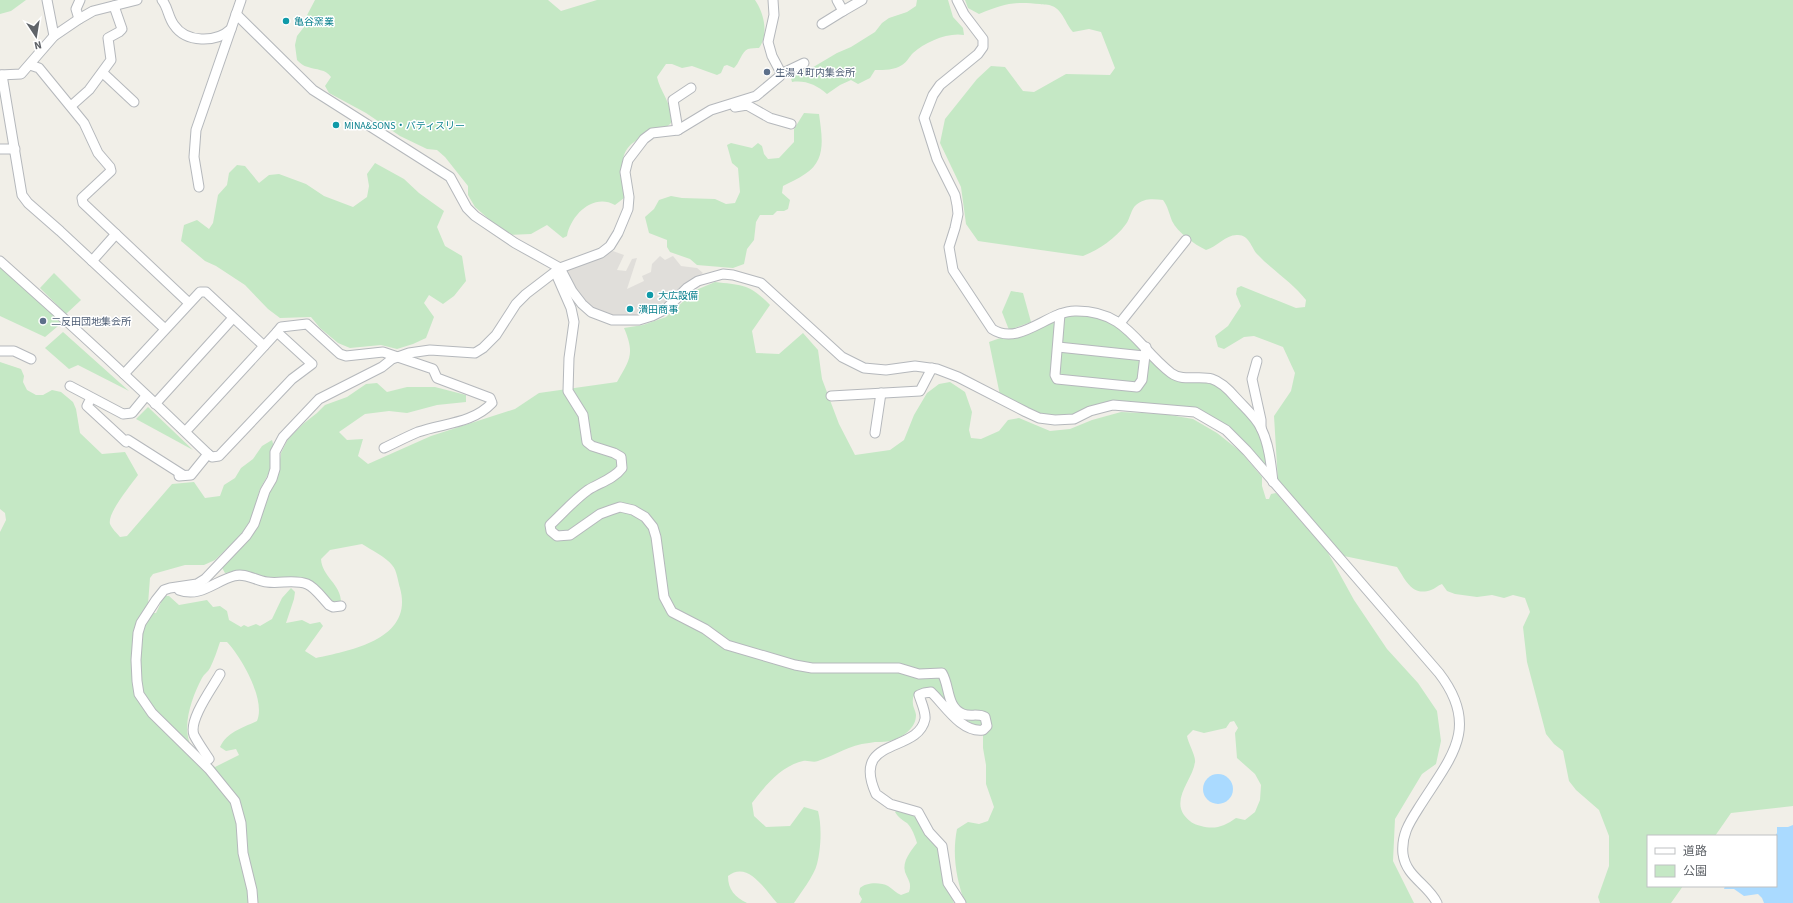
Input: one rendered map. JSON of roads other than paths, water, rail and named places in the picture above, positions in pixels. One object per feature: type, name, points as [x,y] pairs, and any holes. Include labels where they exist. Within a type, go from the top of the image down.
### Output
[{"type":"street","points":[[47,0],[54,36]]},
{"type":"street","points":[[79,20],[76,5],[80,0]]},
{"type":"street","points":[[137,0],[93,11],[54,36],[30,65],[19,75],[1,75],[22,195],[28,203],[165,329]]},
{"type":"street","points":[[162,0],[166,5],[172,23],[181,33],[204,39],[218,38],[231,29]]},
{"type":"street","points":[[199,187],[194,157],[196,130],[241,0]]},
{"type":"street","points":[[773,0],[774,14],[768,42],[772,56],[781,74]]},
{"type":"street","points":[[837,0],[843,11]]},
{"type":"street","points":[[822,24],[862,0]]},
{"type":"street","points":[[957,0],[958,5],[964,14],[983,38],[983,47],[978,54],[940,85],[933,95],[924,118],[937,159],[955,195],[957,205],[957,221],[949,247],[953,270],[992,329],[997,332],[1011,334],[1027,329],[1060,314],[1075,311],[1092,313],[1120,323],[1145,352],[1178,378],[1213,379],[1227,388],[1261,428]]},
{"type":"street","points":[[71,106],[89,90],[103,73],[112,58],[108,38],[122,29],[114,6]]},
{"type":"street","points":[[236,14],[313,90],[450,177],[467,208],[475,216],[515,243],[560,268],[572,292],[591,312],[612,320],[640,320],[666,309],[687,288],[708,277],[723,274],[761,283],[842,357],[864,368],[880,370],[915,366],[932,368],[958,378],[1039,418],[1049,420],[1074,418],[1090,411],[1113,405],[1195,412],[1226,430],[1247,451],[1451,688],[1457,702],[1461,730],[1455,750],[1408,825],[1403,840],[1403,854],[1406,865],[1413,876],[1429,891],[1437,903]]},
{"type":"street","points":[[252,903],[252,890],[243,853],[241,823],[235,801],[225,787],[204,764],[145,705],[139,694],[136,682],[137,642],[141,623],[164,590],[197,584],[205,579],[246,536],[254,524],[265,491],[272,479],[275,470],[275,452],[282,437],[319,400],[409,353],[430,350],[474,353],[483,348],[496,335],[516,304],[560,268],[601,253],[610,246],[618,234],[628,209],[629,197],[625,172],[628,160],[644,139],[652,133],[678,130],[706,113],[724,105],[756,96],[781,74],[804,63]]},
{"type":"street","points":[[30,65],[39,68],[71,106],[84,123],[98,153],[110,167],[111,171],[82,198],[83,203],[189,303]]},
{"type":"street","points":[[103,73],[134,102]]},
{"type":"street","points":[[678,130],[671,96],[691,88]]},
{"type":"street","points":[[706,113],[712,114],[743,105],[748,105],[770,118],[791,124]]},
{"type":"street","points":[[0,149],[15,149]]},
{"type":"street","points":[[92,261],[116,234]]},
{"type":"street","points":[[1120,323],[1186,240]]},
{"type":"street","points":[[0,261],[124,374],[212,457],[219,456],[292,379],[312,364],[277,332]]},
{"type":"street","points":[[560,268],[557,276],[571,308],[575,328],[569,358],[568,391],[583,415],[587,442],[592,446],[614,453],[620,457],[622,468],[616,476],[598,484],[586,492],[550,525],[551,531],[557,536],[570,535],[600,514],[620,507],[633,510],[645,517],[653,527],[656,538],[664,597],[672,612],[706,629],[727,645],[795,665],[812,668],[899,668],[919,674],[942,674],[953,705],[965,715],[981,715],[985,717],[987,726],[983,730],[978,731],[964,724],[949,714],[931,692],[924,693],[920,695],[925,717],[922,725],[912,738],[885,748],[871,765],[870,772],[876,794],[890,804],[918,812],[929,832],[942,846],[948,883],[961,903]]},
{"type":"street","points":[[124,374],[200,292],[206,292],[264,346]]},
{"type":"street","points":[[1060,314],[1055,375],[1057,379],[1132,388],[1137,387],[1141,382],[1145,352]]},
{"type":"street","points":[[155,404],[233,318]]},
{"type":"street","points":[[185,432],[281,327],[307,324],[340,354],[346,356],[383,352],[433,369],[436,378],[486,395],[490,398],[492,403],[487,408],[459,423],[419,432],[384,448]]},
{"type":"street","points":[[1058,347],[1145,352]]},
{"type":"street","points":[[0,351],[14,351],[31,359]]},
{"type":"street","points":[[1257,361],[1252,379],[1261,420],[1261,428],[1271,464],[1273,482]]},
{"type":"street","points":[[831,396],[920,391],[932,368]]},
{"type":"street","points":[[70,386],[124,414],[132,413],[146,396]]},
{"type":"street","points":[[875,433],[881,393]]},
{"type":"street","points":[[91,398],[88,406],[126,442],[128,440],[179,476],[191,475],[208,454]]},
{"type":"street","points":[[178,588],[179,591],[186,592],[201,591],[233,576],[244,575],[266,582],[299,582],[308,584],[329,605],[333,607],[341,606]]},
{"type":"street","points":[[204,764],[209,759],[194,735],[193,727],[199,711],[220,674]]},
{"type":"water","points":[[1218,774],[1229,778],[1233,789],[1229,800],[1218,804],[1207,800],[1203,789],[1207,778]]},
{"type":"water","points":[[1793,825],[1793,903],[1764,903],[1758,894],[1744,896],[1734,889],[1724,889],[1725,887],[1777,887],[1777,835],[1776,835],[1777,827],[1788,827]]},
{"type":"place","name":"亀谷窯業","points":[[286,21]]},
{"type":"place","name":"生湯４町内集会所","points":[[767,72]]},
{"type":"place","name":"MINA&SONS・パティスリー","points":[[336,125]]},
{"type":"place","name":"大広設備","points":[[650,295]]},
{"type":"place","name":"潰田商事","points":[[630,309]]},
{"type":"place","name":"二反田団地集会所","points":[[43,321]]}]
